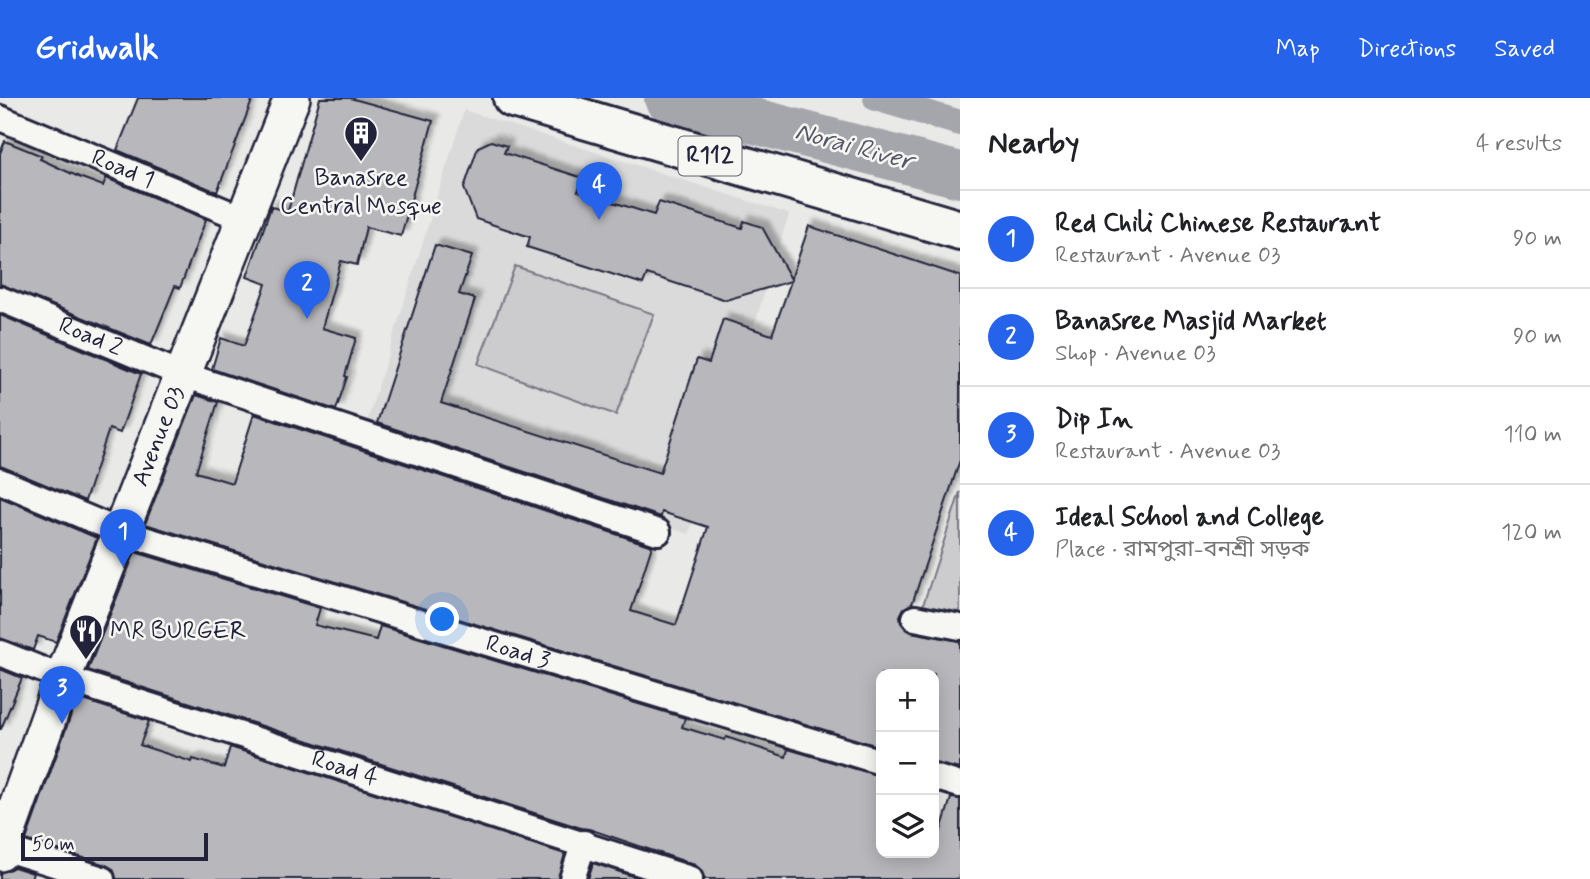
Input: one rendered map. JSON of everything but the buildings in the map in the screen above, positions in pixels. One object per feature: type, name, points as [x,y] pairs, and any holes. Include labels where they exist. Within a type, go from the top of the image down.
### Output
[{"type":"main road","name":"R112","points":[[513,98],[960,230]]},
{"type":"main road","name":"R112","points":[[584,98],[694,131],[908,215]]},
{"type":"street","name":"Avenue 03","points":[[1,849],[63,678],[181,373],[292,98]]},
{"type":"street","name":"Road 1","points":[[0,118],[244,219]]},
{"type":"street","name":"Road 2","points":[[0,299],[181,373],[658,532]]},
{"type":"street","name":"Road 3","points":[[0,481],[121,532],[876,760]]},
{"type":"street","points":[[915,618],[960,628]]},
{"type":"street","name":"Road 4","points":[[0,653],[63,678],[690,879]]},
{"type":"street","points":[[939,779],[960,785]]},
{"type":"street","points":[[572,879],[584,843]]},
{"type":"street","points":[[1,849],[102,879]]},
{"type":"shaded area","points":[[464,110],[789,214],[689,534],[365,428]],"holes":[[[491,141],[506,146],[504,153],[583,178],[578,191],[654,215],[659,202],[742,228],[726,300],[647,274],[643,284],[527,247],[530,237],[476,219],[464,188],[478,147]],[[435,245],[471,256],[459,294],[441,403],[660,473],[697,359],[709,363],[681,518],[378,421]]]},
{"type":"shaded area","points":[[515,266],[654,314],[616,415],[478,364]]},
{"type":"shaded area","points":[[960,492],[960,615],[923,605]]},
{"type":"waterway","name":"Norai River","points":[[667,98],[960,175]]},
{"type":"waterway","points":[[876,98],[960,123]]},
{"type":"place","name":"Banasree Central Mosque","points":[[361,163]]},
{"type":"place","name":"Ideal School and College","points":[[599,220]]},
{"type":"place","name":"Banasree Masjid Market","points":[[307,319]]},
{"type":"place","name":"Red Chili Chinese Restaurant","points":[[123,567]]},
{"type":"place","name":"MR BURGER","points":[[86,661]]},
{"type":"place","name":"Dip In","points":[[62,724]]}]
